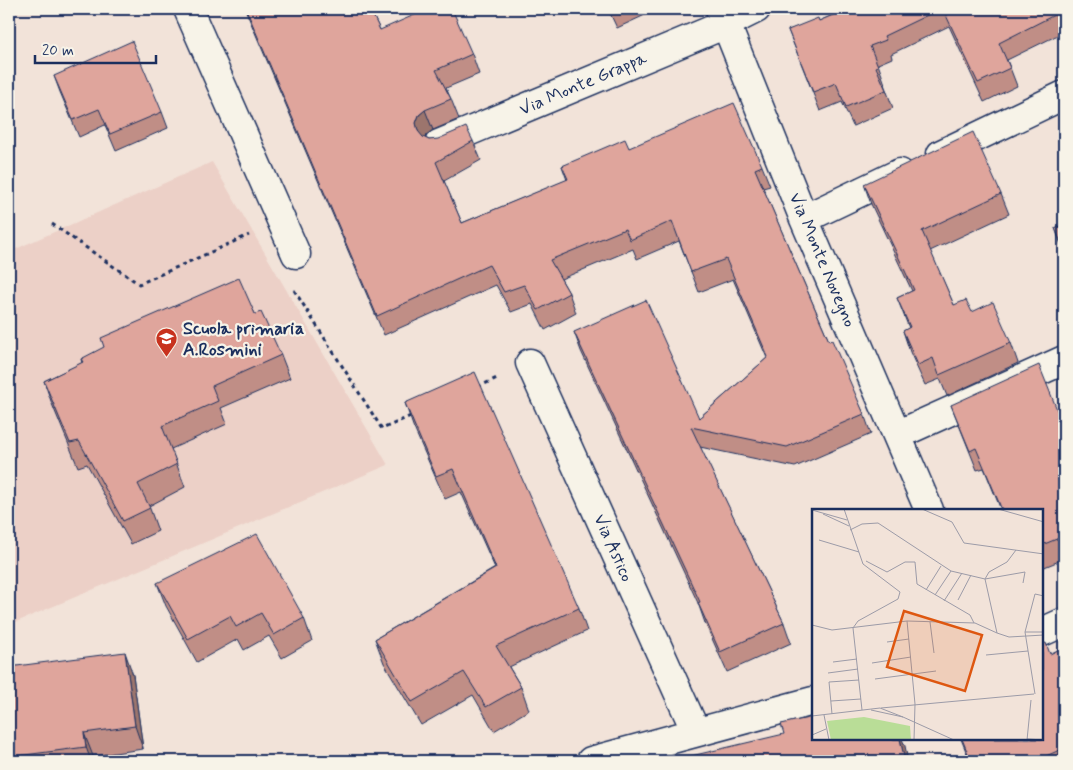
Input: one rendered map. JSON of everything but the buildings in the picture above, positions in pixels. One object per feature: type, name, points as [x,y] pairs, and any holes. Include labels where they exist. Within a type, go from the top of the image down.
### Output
[{"type":"street","points":[[188,9],[296,254]]},
{"type":"street","name":"Via Monte Grappa","points":[[439,144],[723,16],[756,9]]},
{"type":"street","name":"Via Monte Novegno","points":[[723,16],[804,219],[929,509]]},
{"type":"street","points":[[804,219],[1064,95]]},
{"type":"street","points":[[897,435],[1064,360]]},
{"type":"street","name":"Via Astico","points":[[530,364],[696,732]]},
{"type":"street","points":[[1043,632],[1064,622]]},
{"type":"street","points":[[591,761],[812,701]]},
{"type":"path","points":[[52,224],[139,284],[258,231]]},
{"type":"path","points":[[294,289],[382,429],[417,414]]},
{"type":"path","points":[[469,391],[530,364]]},
{"type":"shaded area","name":"Scuola primaria A.Rosmini","points":[[212,162],[388,465],[9,625],[9,252]]},
{"type":"place","name":"Scuola primaria A.Rosmini","points":[[167,358]]}]
